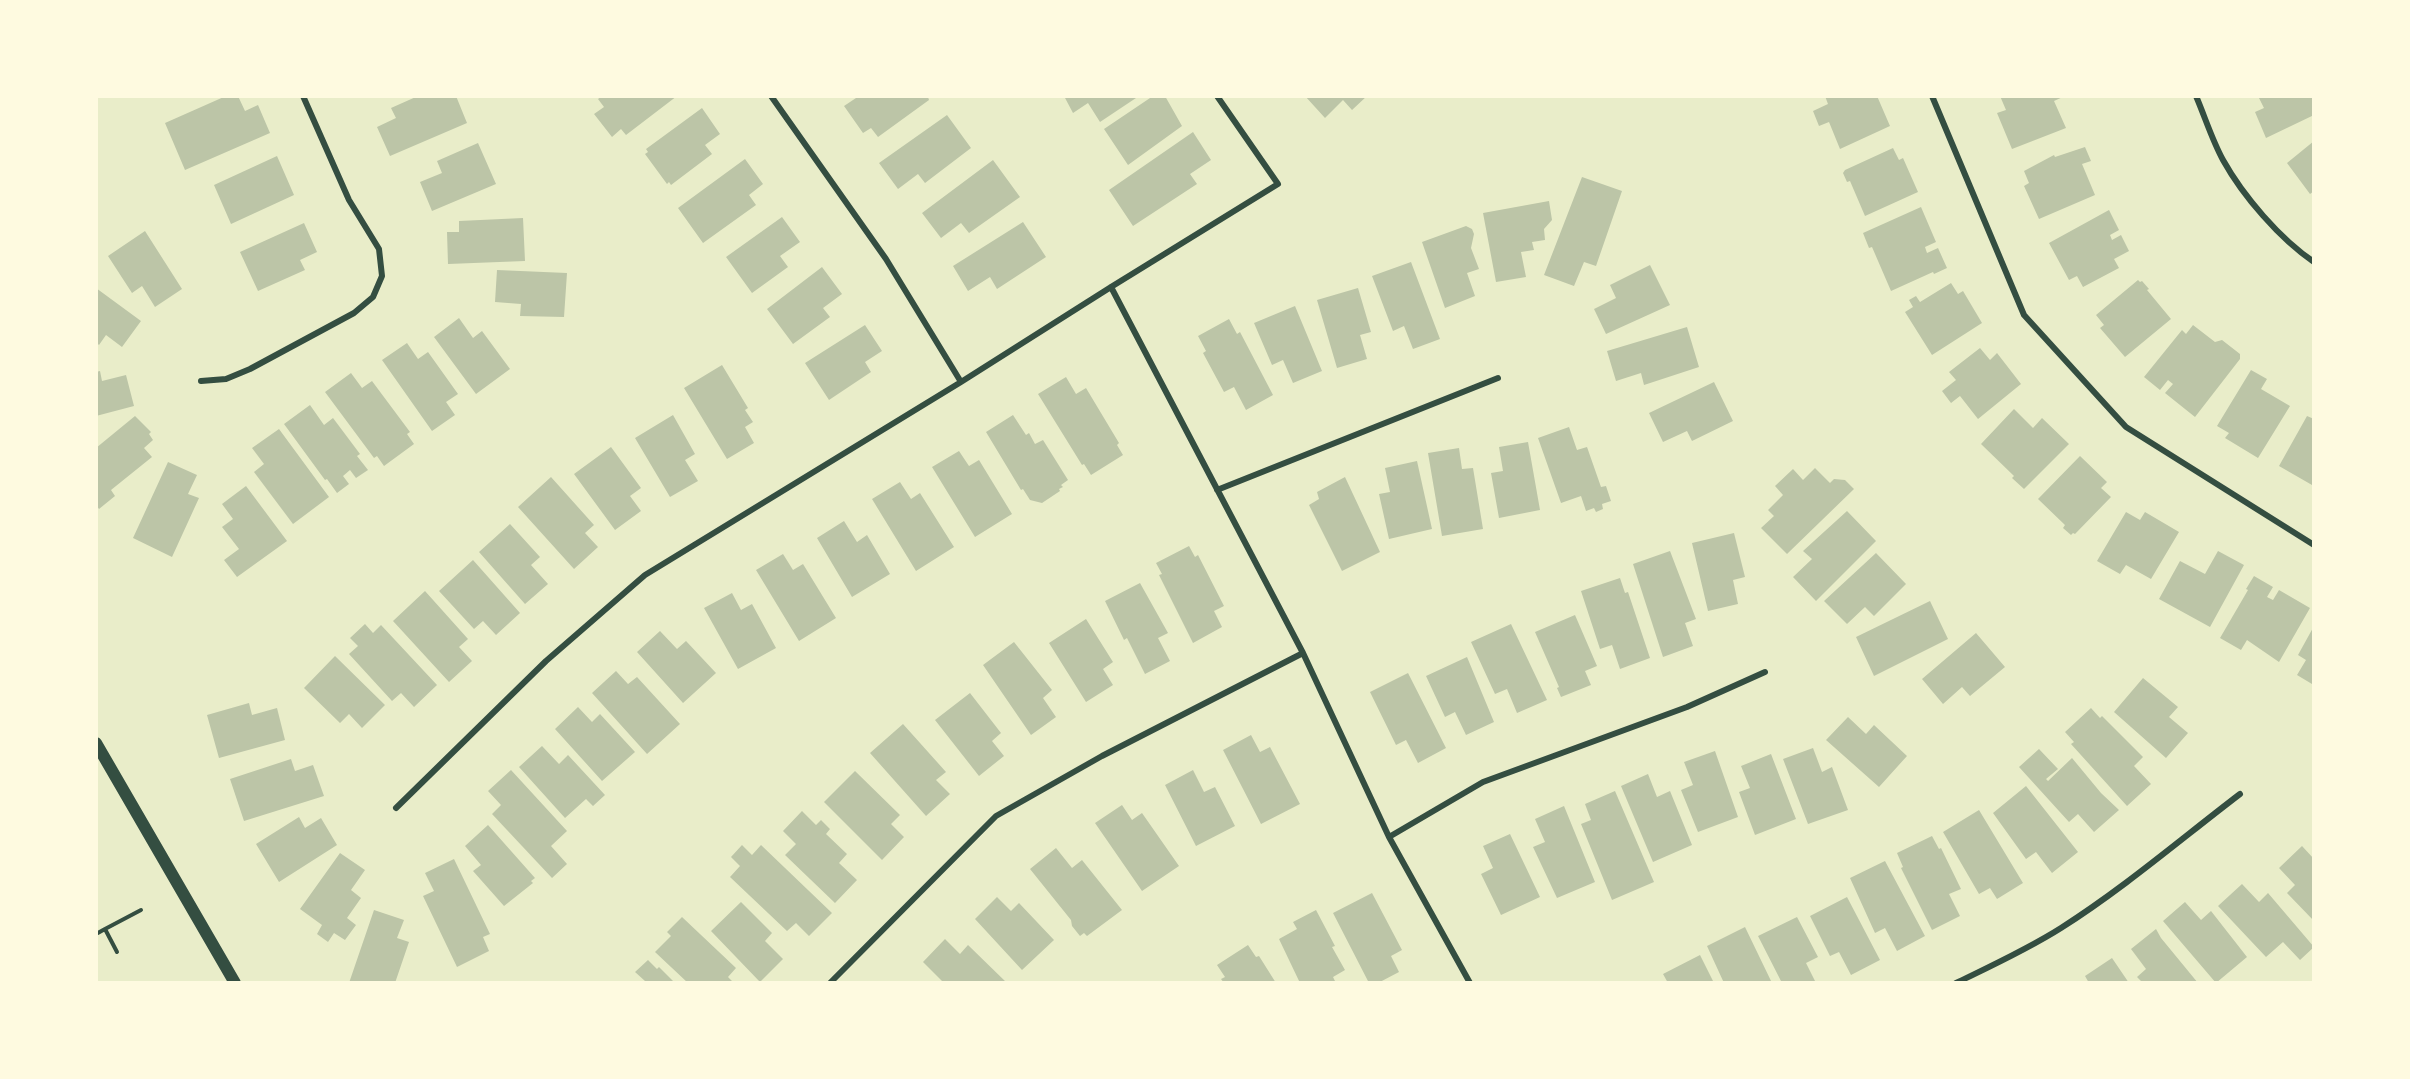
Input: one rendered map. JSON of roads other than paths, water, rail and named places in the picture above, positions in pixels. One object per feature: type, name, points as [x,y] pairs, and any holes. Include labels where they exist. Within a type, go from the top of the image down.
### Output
[{"type":"main road","points":[[96,743],[235,983]]},
{"type":"street","points":[[201,381],[226,379],[250,369],[354,313],[373,297],[382,276],[379,249],[350,200],[303,96]]},
{"type":"street","points":[[771,96],[886,259],[961,382]]},
{"type":"street","points":[[396,808],[546,661],[645,575],[961,382],[1278,184],[1217,96]]},
{"type":"street","points":[[1932,96],[2024,315],[2126,427],[2314,544]]},
{"type":"street","points":[[2196,96],[2223,160],[2253,203],[2296,250],[2314,262]]},
{"type":"street","points":[[1111,287],[1303,653],[1389,837],[1470,983]]},
{"type":"street","points":[[1217,490],[1498,378]]},
{"type":"street","points":[[830,983],[996,816],[1102,756],[1303,653]]},
{"type":"street","points":[[1389,837],[1483,782],[1687,707],[1765,672]]},
{"type":"street","points":[[1956,983],[2061,929],[2103,900],[2240,794]]}]
